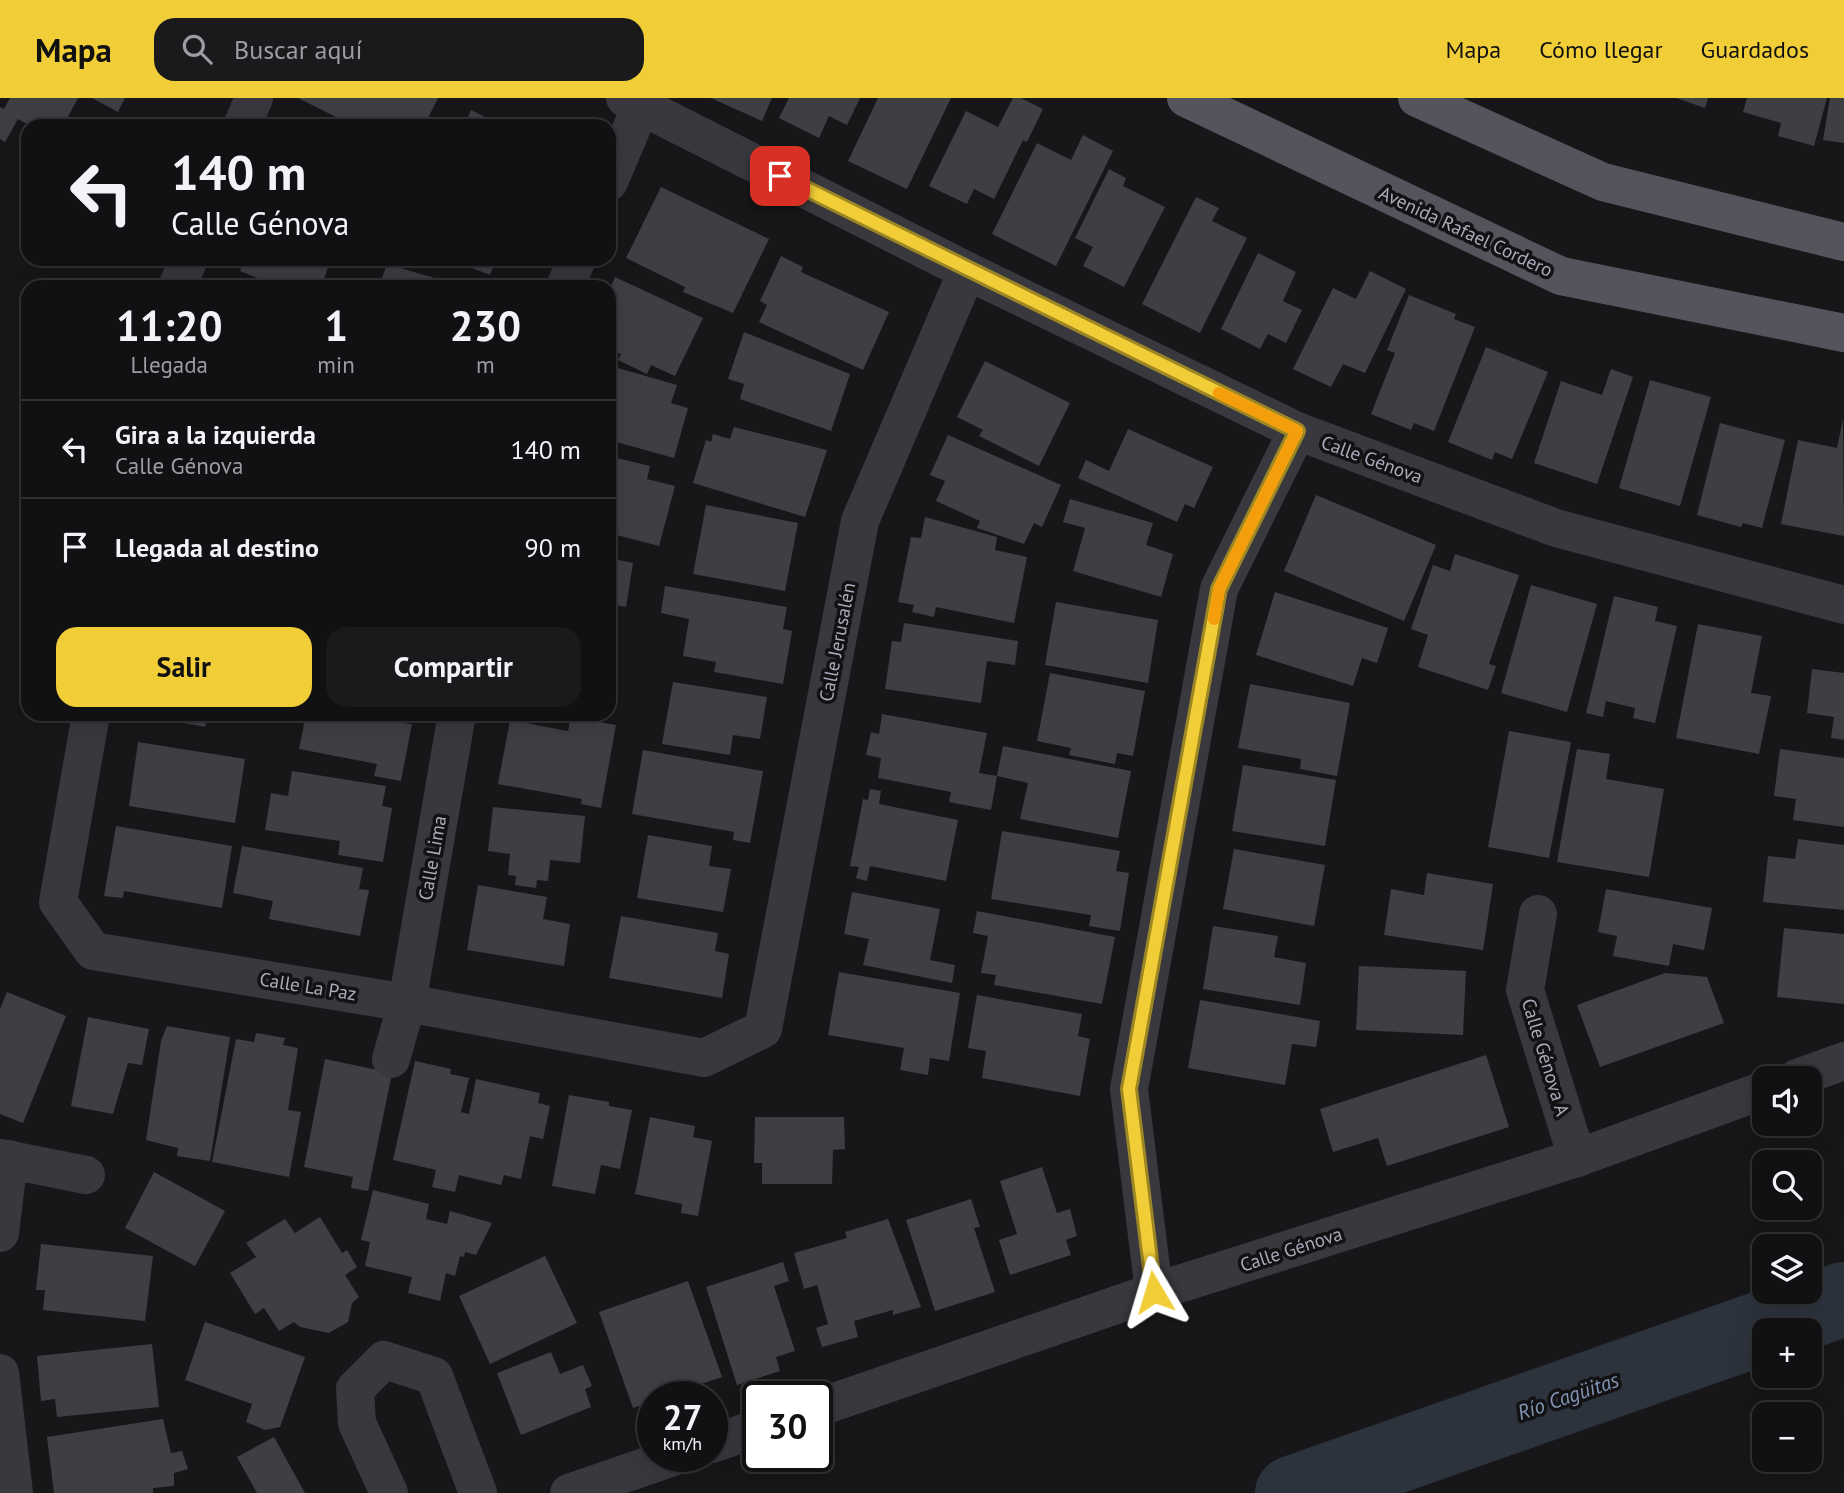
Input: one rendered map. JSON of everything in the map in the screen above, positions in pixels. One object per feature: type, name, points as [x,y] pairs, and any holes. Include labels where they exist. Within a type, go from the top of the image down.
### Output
[{"type":"main road","name":"Avenida Rafael Cordero","points":[[1186,98],[1561,276],[1844,333]]},
{"type":"main road","points":[[1418,98],[1603,182],[1844,242]]},
{"type":"street","points":[[245,119],[254,98]]},
{"type":"street","points":[[616,159],[633,102]]},
{"type":"street","name":"Calle Génova","points":[[633,102],[967,271],[1297,431],[1556,528],[1844,605]]},
{"type":"street","name":"Calle Jerusalén","points":[[763,1029],[860,521],[967,271]]},
{"type":"street","points":[[1154,1292],[1129,1089],[1219,589],[1297,431]]},
{"type":"street","name":"Calle La Paz","points":[[90,721],[58,902],[93,951],[407,1003],[704,1058],[763,1029]]},
{"type":"street","name":"Calle Lima","points":[[391,1059],[407,1003],[456,721]]},
{"type":"street","name":"Calle Génova A","points":[[1538,914],[1525,990],[1577,1158]]},
{"type":"street","points":[[1822,1069],[1844,1061]]},
{"type":"street","name":"Calle Génova","points":[[833,1402],[1154,1292],[1577,1158],[1752,1094]]},
{"type":"street","points":[[0,1233],[5,1158],[86,1175]]},
{"type":"street","points":[[389,1493],[357,1423],[355,1389],[384,1360],[434,1376],[478,1493]]},
{"type":"street","points":[[0,1373],[14,1493]]},
{"type":"street","points":[[569,1493],[637,1469]]},
{"type":"building","points":[[10,98],[78,98],[67,119],[18,119],[5,142],[0,139],[0,107],[4,109]]},
{"type":"building","points":[[92,98],[125,98],[118,112]]},
{"type":"building","points":[[298,98],[438,98],[428,119],[340,119]]},
{"type":"building","points":[[711,98],[772,98],[762,121]]},
{"type":"building","points":[[789,98],[860,98],[847,125],[829,116],[819,138],[779,118]]},
{"type":"building","points":[[878,98],[951,98],[907,189],[848,161]]},
{"type":"building","points":[[1013,98],[1021,98],[1043,109],[1027,142],[1023,140],[994,199],[974,189],[967,204],[929,186],[966,111],[998,127]]},
{"type":"building","points":[[1676,98],[1708,98],[1705,108]]},
{"type":"building","points":[[1747,98],[1827,98],[1814,146],[1778,136],[1781,123],[1743,112]]},
{"type":"building","points":[[1830,98],[1844,98],[1844,143],[1823,140]]},
{"type":"building","points":[[471,110],[489,119],[467,119]]},
{"type":"building","points":[[1083,135],[1113,151],[1056,266],[992,234],[1037,143],[1071,160]]},
{"type":"building","points":[[1109,169],[1126,178],[1123,186],[1165,207],[1124,287],[1083,266],[1093,247],[1075,238]]},
{"type":"building","points":[[661,187],[769,239],[733,313],[683,292],[685,287],[626,258]]},
{"type":"building","points":[[1196,197],[1219,208],[1212,221],[1247,238],[1200,333],[1142,304]]},
{"type":"building","points":[[1258,253],[1296,272],[1283,301],[1302,310],[1286,343],[1268,334],[1260,349],[1221,329]]},
{"type":"building","points":[[781,256],[803,267],[801,272],[889,312],[863,370],[759,322],[767,305],[760,301]]},
{"type":"building","points":[[242,266],[328,266],[324,280],[262,280],[240,271]]},
{"type":"building","points":[[386,266],[394,266],[441,280],[381,280]]},
{"type":"building","points":[[467,266],[493,266],[490,275]]},
{"type":"building","points":[[1370,271],[1406,289],[1365,373],[1343,364],[1331,387],[1293,369],[1333,288],[1356,299]]},
{"type":"building","points":[[615,277],[703,318],[675,376],[651,365],[647,374],[618,360],[621,354],[616,352],[616,280],[614,280]]},
{"type":"building","points":[[1409,295],[1456,314],[1454,319],[1475,327],[1434,431],[1414,423],[1411,430],[1371,414],[1395,353],[1387,350]]},
{"type":"building","points":[[744,332],[850,374],[831,431],[740,399],[744,384],[728,379]]},
{"type":"building","points":[[1486,347],[1548,372],[1512,459],[1495,452],[1492,460],[1448,442]]},
{"type":"building","points":[[985,361],[1070,403],[1039,466],[979,436],[983,430],[957,417]]},
{"type":"building","points":[[618,368],[677,385],[671,403],[688,408],[674,458],[616,442]]},
{"type":"building","points":[[1611,369],[1633,377],[1597,484],[1534,463],[1561,381],[1602,395]]},
{"type":"building","points":[[1650,380],[1711,397],[1680,506],[1619,488]]},
{"type":"building","points":[[1843,419],[1844,536],[1781,524],[1798,440],[1837,448]]},
{"type":"building","points":[[1720,423],[1785,440],[1762,528],[1743,523],[1741,527],[1697,515]]},
{"type":"building","points":[[734,427],[827,450],[805,517],[693,483],[706,440],[711,442],[713,434],[730,439]]},
{"type":"building","points":[[1128,429],[1213,467],[1194,508],[1185,504],[1177,522],[1078,478],[1086,460],[1109,471]]},
{"type":"building","points":[[948,435],[1061,485],[1042,527],[1034,523],[1024,544],[977,528],[980,521],[936,501],[945,481],[930,475]]},
{"type":"building","points":[[616,458],[650,466],[647,479],[675,486],[659,546],[616,535]]},
{"type":"building","points":[[1316,495],[1436,545],[1404,621],[1284,571]]},
{"type":"building","points":[[1070,499],[1153,523],[1146,545],[1173,554],[1161,597],[1073,571],[1085,528],[1063,522]]},
{"type":"building","points":[[706,505],[798,523],[785,591],[693,574]]},
{"type":"building","points":[[925,517],[997,537],[995,550],[1027,557],[1014,623],[936,607],[934,617],[912,612],[914,605],[898,602],[911,537],[921,538]]},
{"type":"building","points":[[1455,554],[1519,575],[1489,664],[1496,666],[1488,690],[1418,667],[1428,635],[1411,629],[1433,565],[1450,571]]},
{"type":"building","points":[[616,559],[633,563],[626,607],[616,605]]},
{"type":"building","points":[[1531,585],[1597,604],[1567,712],[1501,693]]},
{"type":"building","points":[[665,586],[787,607],[783,629],[792,631],[783,684],[714,672],[716,662],[683,656],[689,619],[661,613]]},
{"type":"building","points":[[1275,592],[1388,628],[1377,663],[1362,658],[1353,686],[1256,655]]},
{"type":"building","points":[[1614,596],[1658,607],[1655,621],[1677,626],[1655,723],[1633,718],[1635,708],[1606,701],[1603,717],[1586,713]]},
{"type":"building","points":[[1056,602],[1158,620],[1148,683],[1045,665]]},
{"type":"building","points":[[904,623],[1018,641],[1015,665],[987,661],[981,703],[885,689],[892,641],[901,642]]},
{"type":"building","points":[[1698,624],[1762,636],[1751,693],[1771,696],[1759,754],[1676,738]]},
{"type":"building","points":[[1812,669],[1844,673],[1844,740],[1831,738],[1834,717],[1807,713]]},
{"type":"building","points":[[1050,673],[1145,691],[1133,756],[1117,753],[1115,764],[1069,755],[1071,748],[1037,741]]},
{"type":"building","points":[[673,682],[767,697],[760,739],[733,735],[730,755],[662,744]]},
{"type":"building","points":[[1250,684],[1350,703],[1337,776],[1300,769],[1301,759],[1238,748]]},
{"type":"building","points":[[882,714],[987,733],[979,773],[997,776],[991,810],[949,802],[951,792],[878,778],[881,758],[866,755],[871,732],[879,734]]},
{"type":"building","points":[[174,721],[206,721],[205,727]]},
{"type":"building","points":[[305,721],[401,721],[412,724],[401,781],[374,776],[377,764],[299,749]]},
{"type":"building","points":[[510,721],[568,731],[570,721],[616,725],[601,808],[581,804],[582,799],[498,784]]},
{"type":"building","points":[[1509,731],[1571,742],[1549,858],[1488,847]]},
{"type":"building","points":[[138,742],[245,759],[235,823],[129,806]]},
{"type":"building","points":[[1003,746],[1131,771],[1118,838],[1020,819],[1028,783],[997,776]]},
{"type":"building","points":[[1577,749],[1610,754],[1606,779],[1664,789],[1649,877],[1557,862]]},
{"type":"building","points":[[1780,749],[1844,758],[1844,827],[1793,820],[1796,799],[1774,796]]},
{"type":"building","points":[[643,750],[763,771],[750,843],[733,840],[734,832],[632,814]]},
{"type":"building","points":[[1243,765],[1336,780],[1325,846],[1232,831]]},
{"type":"building","points":[[292,771],[386,786],[382,806],[392,808],[383,862],[338,855],[340,841],[265,830],[271,793],[288,796]]},
{"type":"building","points":[[870,789],[881,791],[879,804],[958,820],[946,881],[870,866],[867,881],[856,878],[859,867],[850,866],[863,799],[868,800]]},
{"type":"building","points":[[493,807],[585,816],[580,863],[550,860],[548,881],[537,880],[536,888],[515,885],[516,876],[508,875],[510,854],[488,851]]},
{"type":"building","points":[[116,826],[232,846],[222,908],[124,891],[123,898],[104,896]]},
{"type":"building","points":[[1002,831],[1120,851],[1116,871],[1129,873],[1120,931],[1089,926],[1091,915],[991,899]]},
{"type":"building","points":[[648,835],[712,846],[709,866],[731,869],[723,912],[637,898]]},
{"type":"building","points":[[1798,839],[1844,845],[1844,910],[1763,902],[1768,856],[1795,859]]},
{"type":"building","points":[[242,846],[363,868],[359,889],[369,890],[360,936],[269,919],[273,901],[233,893]]},
{"type":"building","points":[[1234,849],[1325,865],[1314,926],[1223,909]]},
{"type":"building","points":[[1427,873],[1493,884],[1483,950],[1384,935],[1391,889],[1424,895]]},
{"type":"building","points":[[478,885],[547,897],[543,919],[570,924],[564,966],[467,950]]},
{"type":"building","points":[[1606,889],[1712,908],[1704,950],[1673,944],[1669,966],[1613,956],[1617,936],[1598,932]]},
{"type":"building","points":[[852,892],[940,909],[930,960],[955,965],[952,983],[863,965],[869,939],[844,934]]},
{"type":"building","points":[[977,911],[1115,937],[1102,1004],[994,985],[996,975],[981,973],[988,936],[973,933]]},
{"type":"building","points":[[621,916],[718,933],[715,951],[729,954],[722,998],[609,978]]},
{"type":"building","points":[[1213,926],[1278,936],[1274,957],[1306,963],[1300,1005],[1203,989]]},
{"type":"building","points":[[1784,928],[1844,934],[1844,1004],[1777,997]]},
{"type":"building","points":[[1359,966],[1466,971],[1463,1035],[1356,1030]]},
{"type":"building","points":[[839,972],[960,993],[949,1061],[930,1058],[928,1075],[900,1070],[904,1048],[828,1035]]},
{"type":"building","points":[[1665,973],[1707,977],[1724,1023],[1600,1067],[1577,1005]]},
{"type":"building","points":[[7,992],[66,1016],[23,1123],[0,1114],[0,1009]]},
{"type":"building","points":[[977,995],[1082,1014],[1078,1036],[1090,1039],[1080,1096],[982,1078],[986,1051],[968,1048]]},
{"type":"building","points":[[1200,1000],[1320,1021],[1316,1047],[1292,1044],[1285,1085],[1188,1068]]},
{"type":"building","points":[[88,1017],[149,1029],[142,1065],[128,1063],[113,1114],[71,1106]]},
{"type":"building","points":[[167,1026],[230,1037],[210,1161],[177,1156],[178,1148],[146,1140],[161,1041]]},
{"type":"building","points":[[256,1033],[285,1038],[283,1045],[298,1048],[288,1110],[301,1112],[289,1177],[212,1162],[236,1039],[254,1042]]},
{"type":"building","points":[[1486,1055],[1509,1127],[1387,1166],[1378,1138],[1333,1152],[1320,1109]]},
{"type":"building","points":[[325,1059],[392,1073],[368,1191],[351,1188],[353,1177],[304,1167]]},
{"type":"building","points":[[415,1061],[451,1069],[450,1074],[469,1078],[461,1112],[469,1114],[476,1079],[540,1093],[538,1103],[550,1106],[543,1139],[530,1136],[521,1179],[504,1175],[501,1185],[459,1175],[455,1192],[432,1187],[436,1170],[393,1160]]},
{"type":"building","points":[[569,1095],[609,1102],[609,1106],[632,1110],[620,1169],[601,1165],[595,1194],[552,1186]]},
{"type":"building","points":[[650,1117],[695,1126],[693,1137],[712,1141],[698,1216],[681,1213],[682,1204],[635,1194]]},
{"type":"building","points":[[755,1117],[844,1117],[845,1149],[833,1150],[832,1184],[762,1184],[762,1163],[754,1163]]},
{"type":"building","points":[[1042,1167],[1057,1213],[1070,1209],[1077,1236],[1066,1240],[1071,1255],[1010,1275],[999,1240],[1017,1234],[1000,1181]]},
{"type":"building","points":[[154,1172],[225,1211],[195,1266],[125,1228]]},
{"type":"building","points":[[373,1190],[429,1204],[426,1219],[447,1224],[450,1211],[492,1223],[476,1255],[465,1252],[464,1257],[460,1256],[455,1276],[446,1273],[440,1301],[408,1293],[412,1277],[365,1266],[370,1242],[361,1240]]},
{"type":"building","points":[[971,1199],[980,1227],[974,1228],[995,1292],[935,1311],[906,1220]]},
{"type":"building","points":[[320,1217],[342,1253],[347,1250],[357,1267],[345,1275],[359,1297],[352,1303],[348,1322],[329,1333],[300,1327],[294,1322],[279,1331],[264,1308],[255,1314],[230,1273],[256,1257],[246,1243],[285,1219],[295,1233]]},
{"type":"building","points":[[888,1219],[921,1307],[893,1315],[893,1310],[854,1321],[858,1337],[822,1347],[816,1328],[828,1324],[817,1285],[804,1289],[794,1253],[847,1238],[845,1232]]},
{"type":"building","points":[[41,1244],[153,1256],[145,1321],[43,1310],[45,1290],[36,1290]]},
{"type":"building","points":[[545,1256],[577,1323],[490,1364],[459,1296]]},
{"type":"building","points":[[783,1262],[789,1281],[774,1286],[795,1351],[776,1357],[780,1371],[742,1381],[737,1385],[706,1287]]},
{"type":"building","points":[[688,1281],[722,1377],[710,1381],[637,1381],[637,1407],[633,1408],[599,1312]]},
{"type":"building","points":[[205,1322],[305,1357],[280,1427],[265,1430],[246,1422],[252,1404],[185,1380]]},
{"type":"building","points":[[152,1344],[159,1407],[57,1417],[55,1399],[41,1401],[37,1356]]},
{"type":"building","points":[[551,1352],[560,1374],[583,1365],[592,1386],[585,1389],[591,1407],[521,1435],[497,1373]]},
{"type":"building","points":[[163,1419],[171,1453],[182,1451],[188,1469],[174,1473],[174,1486],[153,1488],[153,1493],[54,1493],[47,1437]]},
{"type":"building","points":[[274,1437],[305,1493],[257,1493],[237,1457]]},
{"type":"waterway","name":"Río Cagüitas","points":[[1292,1493],[1844,1299]]},
{"type":"slow traffic","points":[[1214,619],[1219,589],[1297,431],[1219,393]]},
{"type":"route","points":[[780,176],[967,271],[1297,431],[1219,589],[1129,1089],[1154,1292]]}]
